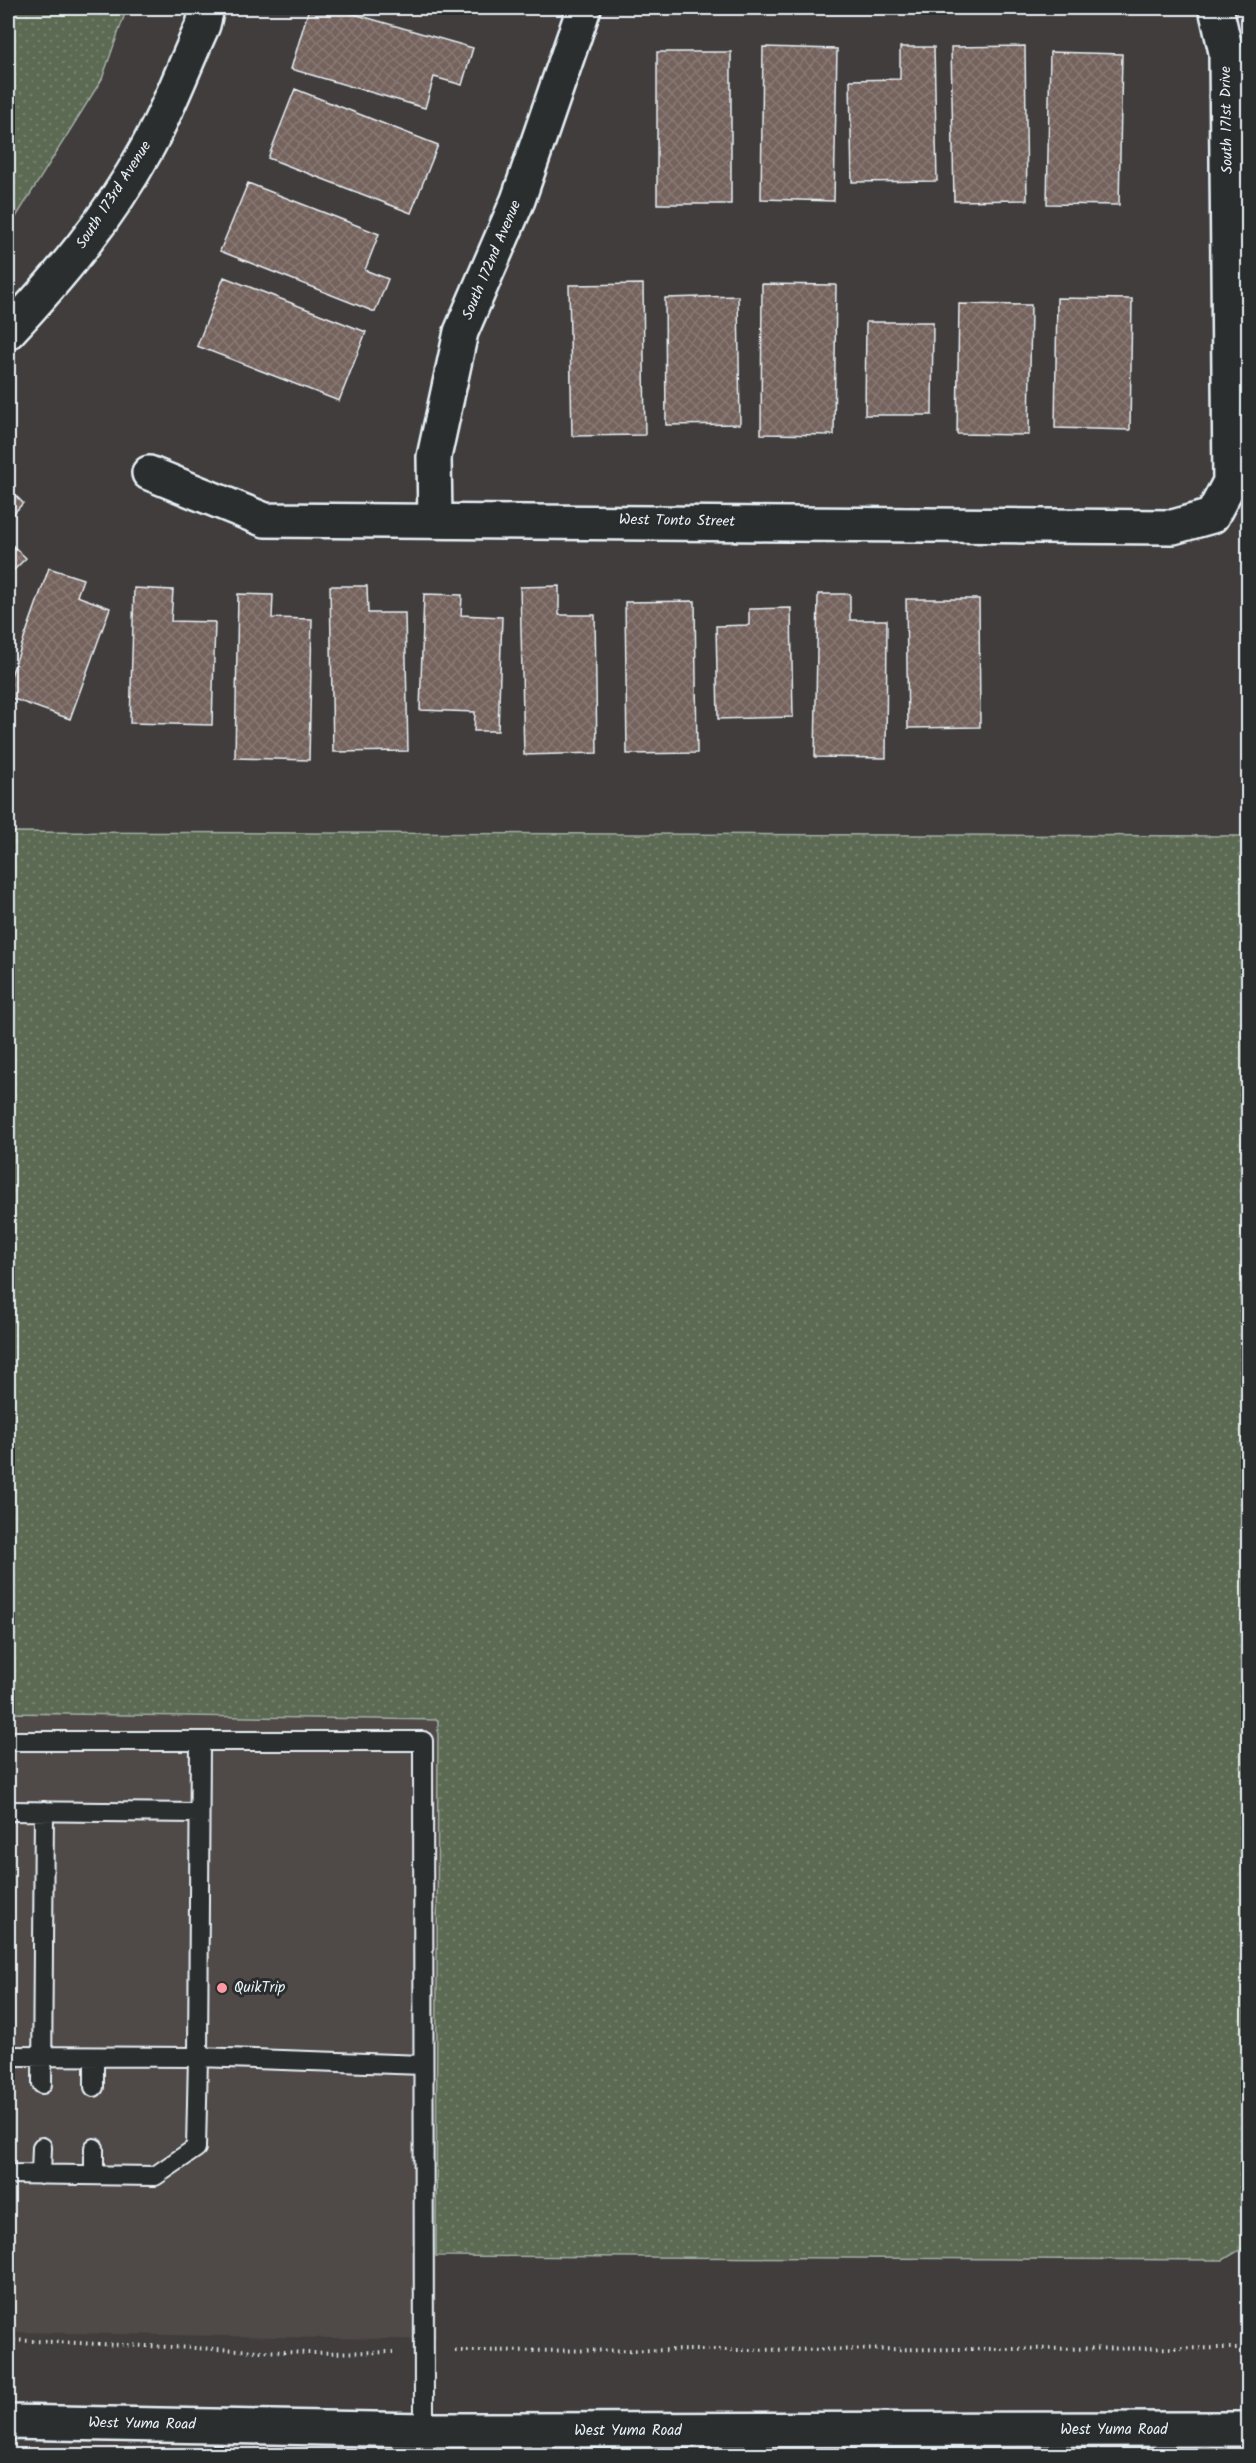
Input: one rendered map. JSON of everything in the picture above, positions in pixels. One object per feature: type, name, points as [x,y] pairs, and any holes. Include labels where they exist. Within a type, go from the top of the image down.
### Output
[{"type":"street","name":"South 173rd Avenue","points":[[8,332],[60,276],[106,213],[147,150],[203,25],[207,8]]},
{"type":"street","name":"South 172nd Avenue","points":[[435,519],[434,457],[461,332],[518,200],[584,8]]},
{"type":"street","name":"South 171st Drive","points":[[1212,516],[1230,482],[1226,52],[1216,8]]},
{"type":"street","name":"West Tonto Street","points":[[149,472],[265,520],[435,519],[1173,527],[1212,516]]},
{"type":"street","name":"West Yuma Road","points":[[8,2422],[424,2430],[1248,2429]]},
{"type":"lane","points":[[8,1741],[423,1741],[424,2430]]},
{"type":"lane","points":[[8,2174],[155,2176],[196,2148],[200,1741]]},
{"type":"lane","points":[[8,1811],[199,1813]]},
{"type":"lane","points":[[42,2084],[44,1811]]},
{"type":"lane","points":[[8,2056],[198,2057],[423,2065]]},
{"type":"lane","points":[[94,2057],[94,2087]]},
{"type":"lane","points":[[41,2175],[42,2147]]},
{"type":"lane","points":[[94,2148],[94,2175]]},
{"type":"path","points":[[8,2340],[308,2353],[1248,2348]]},
{"type":"shaded area","name":"QuikTrip","points":[[8,1713],[438,1720],[436,2340],[8,2332]]},
{"type":"green space","points":[[8,8],[127,8],[102,79],[8,230]]},
{"type":"green space","points":[[8,832],[1248,836],[1248,2245],[1223,2260],[436,2256],[438,1720],[8,1713]]},
{"type":"building","points":[[309,8],[333,8],[473,48],[462,85],[434,77],[425,108],[291,69]]},
{"type":"building","points":[[1025,46],[1027,200],[954,201],[951,47]]},
{"type":"building","points":[[763,47],[837,49],[834,201],[761,199]]},
{"type":"building","points":[[900,47],[934,47],[937,181],[852,182],[850,80],[900,79]]},
{"type":"building","points":[[657,52],[731,52],[731,204],[657,204]]},
{"type":"building","points":[[1050,52],[1122,54],[1119,205],[1047,204]]},
{"type":"building","points":[[295,89],[438,145],[411,213],[268,158]]},
{"type":"building","points":[[248,183],[379,234],[365,270],[388,279],[375,312],[220,251]]},
{"type":"building","points":[[224,277],[366,332],[339,401],[197,346]]},
{"type":"building","points":[[643,284],[645,435],[572,436],[569,285]]},
{"type":"building","points":[[762,284],[836,285],[834,435],[761,434]]},
{"type":"building","points":[[738,296],[740,424],[666,425],[665,298]]},
{"type":"building","points":[[1057,298],[1132,299],[1130,430],[1055,428]]},
{"type":"building","points":[[959,304],[1031,305],[1029,435],[957,434]]},
{"type":"building","points":[[866,322],[933,322],[932,415],[865,415]]},
{"type":"building","points":[[8,488],[23,503],[8,520]]},
{"type":"building","points":[[8,541],[26,558],[8,576]]},
{"type":"building","points":[[49,568],[83,579],[77,596],[110,608],[70,719],[8,697],[8,684]]},
{"type":"building","points":[[330,586],[367,586],[368,613],[405,613],[408,751],[333,752]]},
{"type":"building","points":[[559,586],[559,615],[595,615],[597,753],[524,755],[520,587]]},
{"type":"building","points":[[134,588],[173,590],[171,621],[215,622],[212,725],[130,723]]},
{"type":"building","points":[[238,594],[273,595],[272,618],[312,619],[309,760],[235,758]]},
{"type":"building","points":[[424,594],[462,595],[461,615],[502,617],[498,731],[474,731],[475,712],[420,710]]},
{"type":"building","points":[[818,594],[850,594],[850,620],[887,620],[886,758],[815,757]]},
{"type":"building","points":[[906,599],[979,599],[980,727],[908,728]]},
{"type":"building","points":[[695,601],[697,753],[627,754],[625,602]]},
{"type":"building","points":[[791,608],[793,717],[718,719],[716,626],[749,625],[749,609]]},
{"type":"place","name":"QuikTrip","points":[[222,1988]]}]
